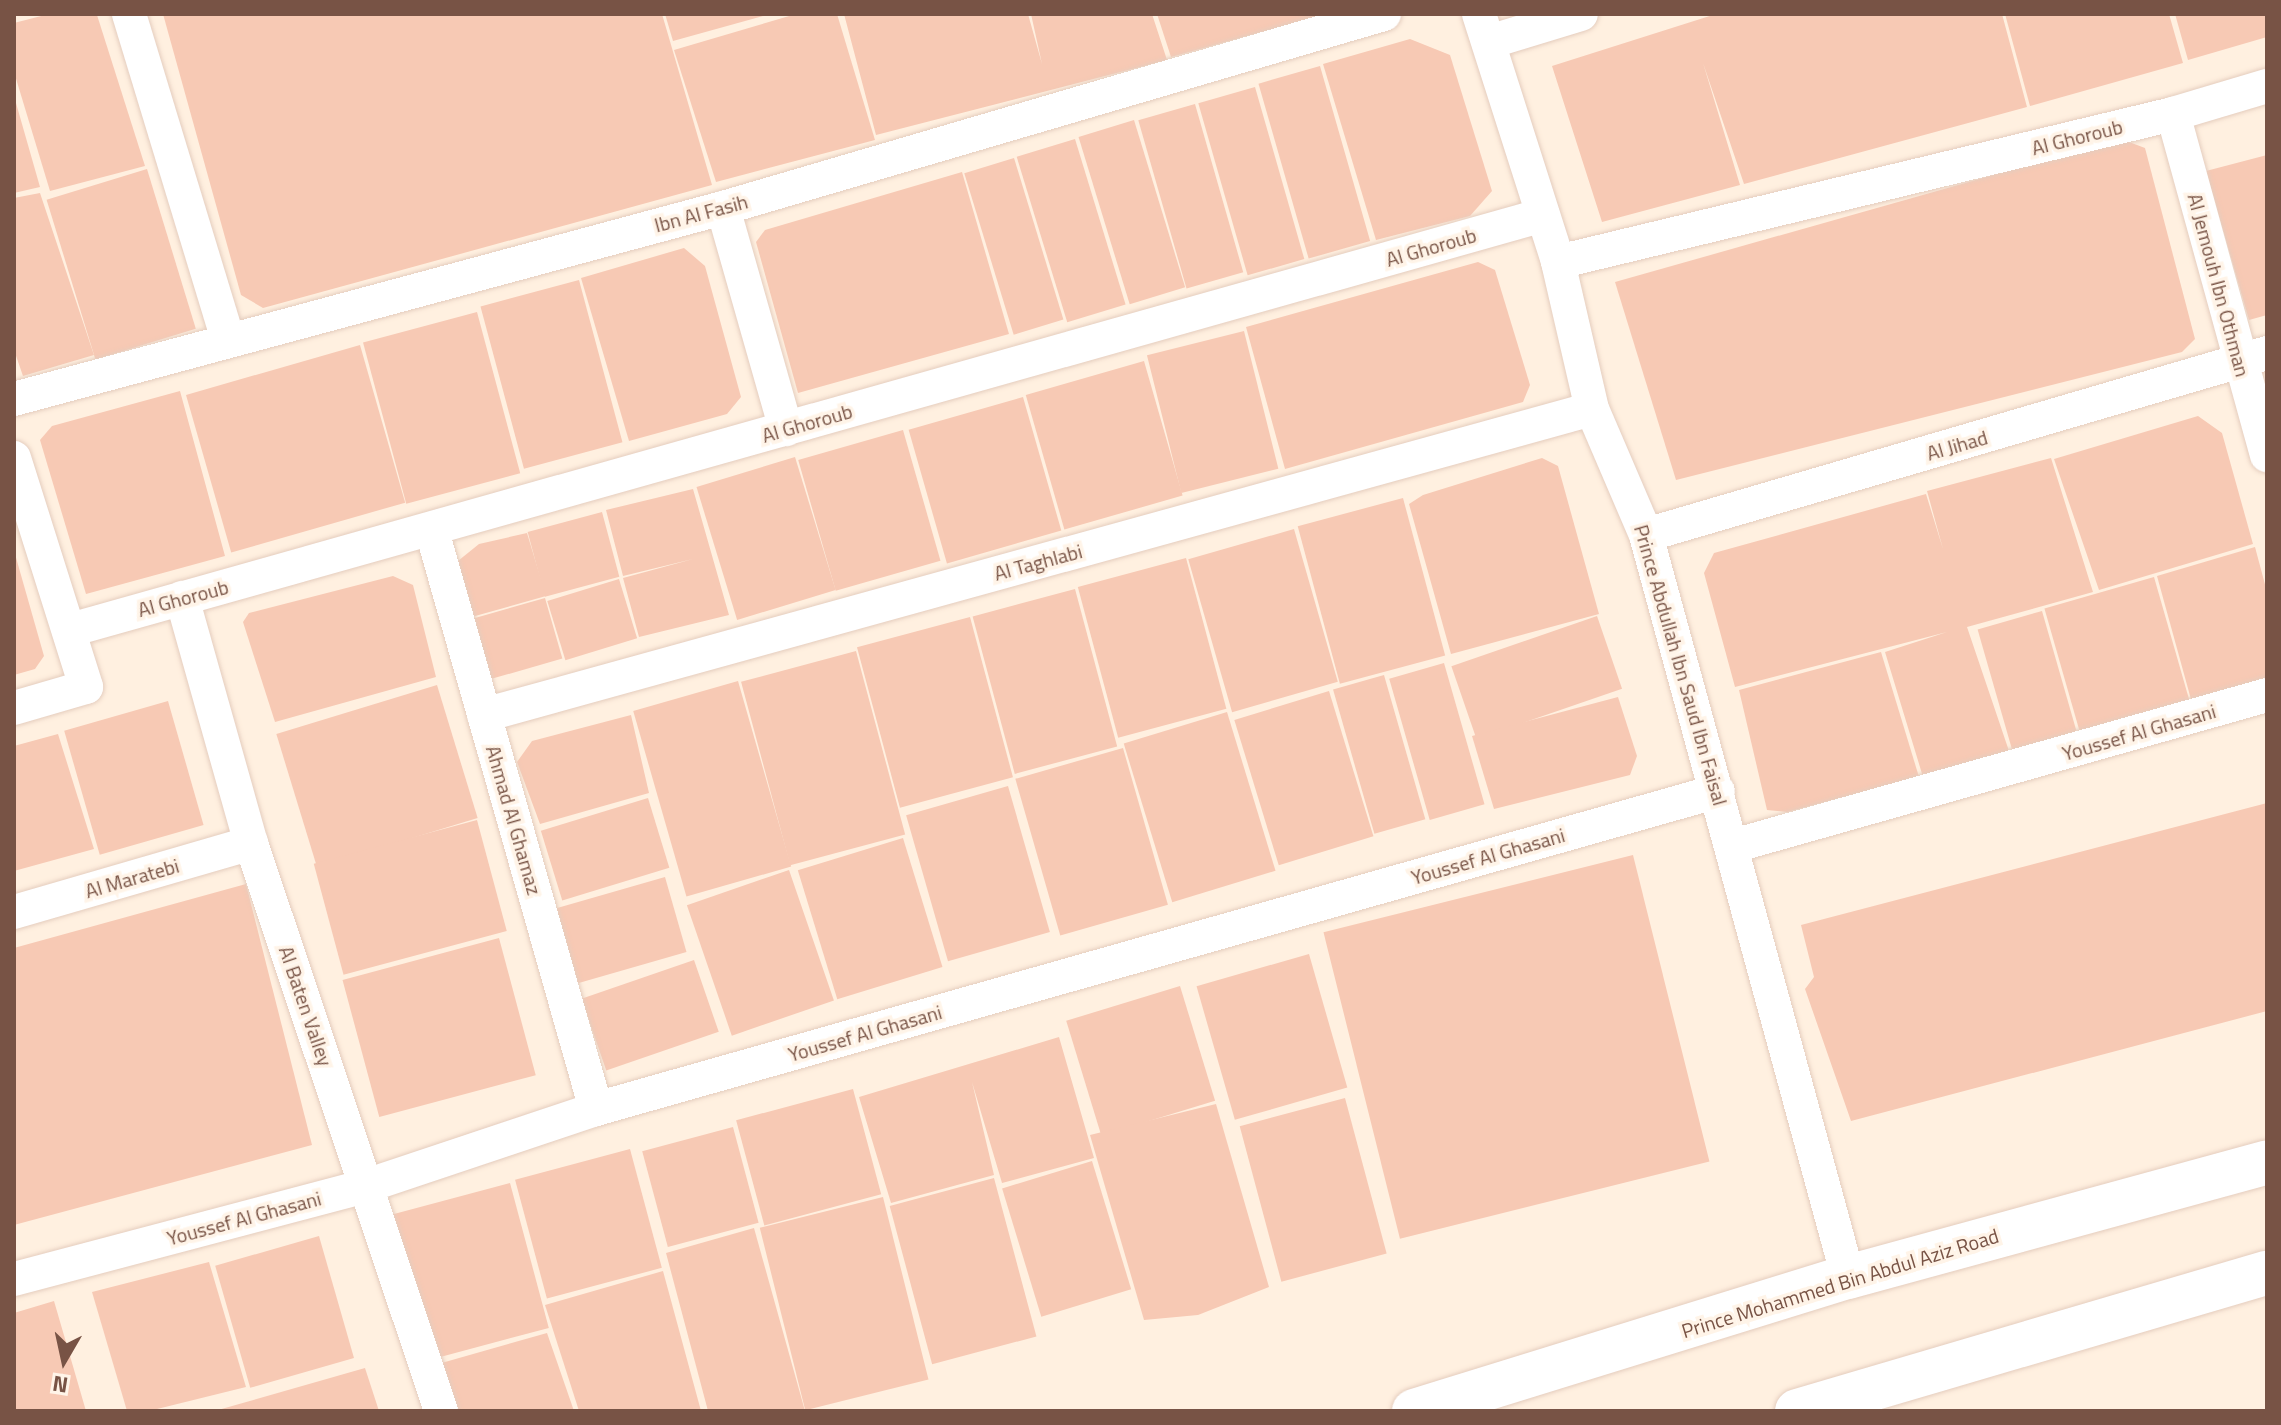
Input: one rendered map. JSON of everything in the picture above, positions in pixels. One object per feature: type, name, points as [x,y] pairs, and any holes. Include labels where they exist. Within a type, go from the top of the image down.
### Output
[{"type":"main road","name":"Prince Mohammed Bin Abdul Aziz Road","points":[[1414,1411],[1848,1277],[2267,1162]]},
{"type":"main road","points":[[1797,1411],[1848,1405],[2267,1273]]},
{"type":"street","points":[[129,14],[228,340]]},
{"type":"street","name":"Ibn Al Fasih","points":[[14,399],[723,208],[1384,14]]},
{"type":"street","points":[[1484,28],[1581,14]]},
{"type":"street","name":"Prince Abdullah Ibn Saud Ibn Faisal","points":[[1484,28],[1558,262],[1592,409],[1646,535],[1848,1277]]},
{"type":"street","name":"Al Ghoroub","points":[[1558,262],[2173,114],[2267,86]]},
{"type":"street","name":"Al Jemouh Ibn Othman","points":[[2173,114],[2253,358],[2267,455]]},
{"type":"street","points":[[723,208],[786,429]]},
{"type":"street","name":"Al Ghoroub","points":[[70,630],[432,531],[1543,215]]},
{"type":"street","name":"Al Jihad","points":[[1646,535],[2253,358]]},
{"type":"street","name":"Al Taghlabi","points":[[484,715],[1592,409]]},
{"type":"street","points":[[14,458],[86,687],[14,708]]},
{"type":"street","name":"Ahmad Al Ghamaz","points":[[432,531],[596,1109]]},
{"type":"street","name":"Al Baten Valley","points":[[182,598],[251,843],[441,1411]]},
{"type":"street","name":"Youssef Al Ghasani","points":[[1733,846],[2267,695]]},
{"type":"street","name":"Youssef Al Ghasani","points":[[14,1279],[366,1186],[596,1109],[1718,791]]},
{"type":"street","name":"Al Maratebi","points":[[14,912],[251,843]]},
{"type":"building","points":[[49,14],[97,15],[145,166],[50,191],[14,72],[14,23]]},
{"type":"building","points":[[163,14],[662,14],[712,185],[263,308],[241,295]]},
{"type":"building","points":[[665,14],[767,14],[767,15],[673,41]]},
{"type":"building","points":[[796,14],[837,14],[875,140],[716,182],[674,50]]},
{"type":"building","points":[[844,14],[1028,14],[1042,64],[1031,14],[1152,14],[1167,60],[876,135]]},
{"type":"building","points":[[1157,14],[1323,14],[1323,15],[1171,57]]},
{"type":"building","points":[[1716,14],[2002,14],[2027,107],[1744,184],[1703,63],[1740,185],[1602,222],[1552,66]]},
{"type":"building","points":[[2005,14],[2169,14],[2183,63],[2030,106]]},
{"type":"building","points":[[2175,14],[2267,14],[2267,37],[2188,60]]},
{"type":"building","points":[[1410,39],[1450,55],[1492,191],[1470,216],[1376,240],[1323,64]]},
{"type":"building","points":[[1320,66],[1370,241],[1309,259],[1258,84]]},
{"type":"building","points":[[1255,87],[1304,259],[1248,275],[1198,103]]},
{"type":"building","points":[[14,96],[40,187],[14,193]]},
{"type":"building","points":[[1195,104],[1243,272],[1187,288],[1138,120]]},
{"type":"building","points":[[1134,120],[1185,287],[1130,304],[1079,137]]},
{"type":"building","points":[[1075,139],[1126,304],[1067,322],[1017,157]]},
{"type":"building","points":[[2121,139],[2145,148],[2195,339],[2182,352],[1676,480],[1615,282]]},
{"type":"building","points":[[2267,155],[2267,315],[2249,320],[2206,171]]},
{"type":"building","points":[[1014,158],[1063,320],[1014,335],[964,173]]},
{"type":"building","points":[[147,169],[196,329],[95,359],[47,200]]},
{"type":"building","points":[[962,172],[1009,334],[798,393],[756,242],[765,230]]},
{"type":"building","points":[[40,193],[94,355],[23,376],[14,350],[14,198]]},
{"type":"building","points":[[684,248],[705,266],[741,397],[727,414],[629,441],[581,278]]},
{"type":"building","points":[[1478,262],[1495,270],[1530,385],[1523,402],[1285,469],[1246,327]]},
{"type":"building","points":[[579,280],[622,442],[524,469],[480,306]]},
{"type":"building","points":[[477,312],[520,473],[406,504],[363,343]]},
{"type":"building","points":[[1244,331],[1278,469],[1181,493],[1147,355]]},
{"type":"building","points":[[360,345],[405,503],[231,553],[186,395]]},
{"type":"building","points":[[1144,361],[1183,496],[1064,529],[1026,395]]},
{"type":"building","points":[[180,391],[225,556],[86,594],[40,440],[52,426]]},
{"type":"building","points":[[1023,397],[1061,531],[947,563],[909,430]]},
{"type":"building","points":[[2198,416],[2222,433],[2253,544],[2099,590],[2054,459]]},
{"type":"building","points":[[903,430],[940,561],[836,591],[798,460]]},
{"type":"building","points":[[795,457],[836,590],[737,620],[697,487]]},
{"type":"building","points":[[1542,458],[1558,466],[1599,614],[1451,654],[1409,504],[1423,495]]},
{"type":"building","points":[[2051,458],[2093,592],[1967,627],[2009,751],[1923,777],[1885,652],[1947,632],[1735,687],[1704,573],[1714,553],[1926,494],[1943,549],[1927,491]]},
{"type":"building","points":[[693,489],[729,615],[639,637],[623,578],[693,559],[623,576],[606,510]]},
{"type":"building","points":[[1403,498],[1445,655],[1340,684],[1298,526]]},
{"type":"building","points":[[602,512],[619,577],[545,597],[528,532]]},
{"type":"building","points":[[1294,529],[1338,682],[1232,712],[1188,559]]},
{"type":"building","points":[[527,533],[546,596],[468,618],[453,565],[479,544]]},
{"type":"building","points":[[2255,547],[2267,592],[2267,684],[2192,703],[2157,576]]},
{"type":"building","points":[[15,554],[44,656],[35,669],[14,675]]},
{"type":"building","points":[[1186,558],[1226,709],[1118,738],[1078,587]]},
{"type":"building","points":[[393,576],[413,585],[436,677],[275,722],[243,622],[249,613]]},
{"type":"building","points":[[2154,577],[2190,702],[2080,733],[2044,608]]},
{"type":"building","points":[[619,579],[637,638],[565,660],[547,601]]},
{"type":"building","points":[[1075,589],[1117,746],[1015,774],[973,616]]},
{"type":"building","points":[[545,598],[562,659],[485,681],[468,620]]},
{"type":"building","points":[[2042,611],[2077,732],[2012,751],[1978,629]]},
{"type":"building","points":[[1597,616],[1622,689],[1476,739],[1451,666]]},
{"type":"building","points":[[970,617],[1013,777],[900,808],[857,647]]},
{"type":"building","points":[[856,651],[905,835],[790,865],[741,682]]},
{"type":"building","points":[[1881,652],[1919,777],[1787,812],[1767,810],[1739,690]]},
{"type":"building","points":[[1444,663],[1485,804],[1430,820],[1389,679]]},
{"type":"building","points":[[1384,675],[1425,819],[1374,834],[1333,690]]},
{"type":"building","points":[[738,681],[791,867],[686,897],[633,711]]},
{"type":"building","points":[[437,685],[478,818],[317,867],[276,734]]},
{"type":"building","points":[[1329,691],[1373,836],[1279,865],[1234,720]]},
{"type":"building","points":[[1618,697],[1637,756],[1630,775],[1494,809],[1472,736]]},
{"type":"building","points":[[168,701],[204,825],[100,855],[64,731]]},
{"type":"building","points":[[1227,712],[1276,871],[1172,902],[1124,744]]},
{"type":"building","points":[[631,715],[649,793],[540,824],[517,762],[532,741]]},
{"type":"building","points":[[58,734],[94,849],[14,871],[14,746]]},
{"type":"building","points":[[1123,748],[1168,905],[1060,936],[1015,779]]},
{"type":"building","points":[[1008,786],[1050,932],[948,961],[906,815]]},
{"type":"building","points":[[648,798],[669,868],[562,901],[541,831]]},
{"type":"building","points":[[2267,803],[2267,1011],[1851,1121],[1805,989],[1814,977],[1801,925]]},
{"type":"building","points":[[477,820],[507,931],[344,975],[314,864]]},
{"type":"building","points":[[903,838],[942,967],[837,999],[798,870]]},
{"type":"building","points":[[1633,855],[1709,1162],[1400,1239],[1323,932]]},
{"type":"building","points":[[789,870],[834,1000],[732,1036],[687,905]]},
{"type":"building","points":[[665,877],[686,952],[578,983],[556,908]]},
{"type":"building","points":[[246,884],[312,1145],[14,1225],[14,948]]},
{"type":"building","points":[[499,938],[536,1075],[379,1117],[343,980]]},
{"type":"building","points":[[1309,954],[1347,1088],[1235,1120],[1197,986]]},
{"type":"building","points":[[694,960],[719,1032],[606,1071],[581,999]]},
{"type":"building","points":[[1180,986],[1215,1101],[1101,1136],[1066,1021]]},
{"type":"building","points":[[1059,1037],[1094,1158],[1002,1183],[972,1082],[994,1175],[891,1203],[859,1097]]},
{"type":"building","points":[[853,1089],[881,1194],[764,1226],[736,1120]]},
{"type":"building","points":[[1345,1098],[1387,1254],[1281,1282],[1240,1126]]},
{"type":"building","points":[[1216,1104],[1269,1287],[1198,1315],[1144,1320],[1090,1135]]},
{"type":"building","points":[[733,1127],[759,1223],[668,1247],[642,1151]]},
{"type":"building","points":[[630,1149],[662,1268],[547,1299],[515,1180]]},
{"type":"building","points":[[1092,1161],[1131,1289],[1041,1317],[1002,1188]]},
{"type":"building","points":[[994,1178],[1036,1336],[932,1364],[890,1206]]},
{"type":"building","points":[[510,1183],[549,1328],[431,1359],[392,1215]]},
{"type":"building","points":[[883,1197],[928,1379],[805,1410],[760,1228]]},
{"type":"building","points":[[754,1228],[805,1411],[708,1411],[666,1253]]},
{"type":"building","points":[[319,1236],[354,1358],[250,1388],[215,1266]]},
{"type":"building","points":[[209,1262],[246,1387],[149,1411],[127,1411],[92,1292]]},
{"type":"building","points":[[663,1271],[701,1411],[579,1411],[545,1305]]},
{"type":"building","points":[[54,1301],[86,1411],[14,1411],[14,1313]]},
{"type":"building","points":[[547,1333],[574,1411],[453,1411],[438,1364]]},
{"type":"building","points":[[365,1368],[379,1411],[218,1411],[218,1410]]}]
